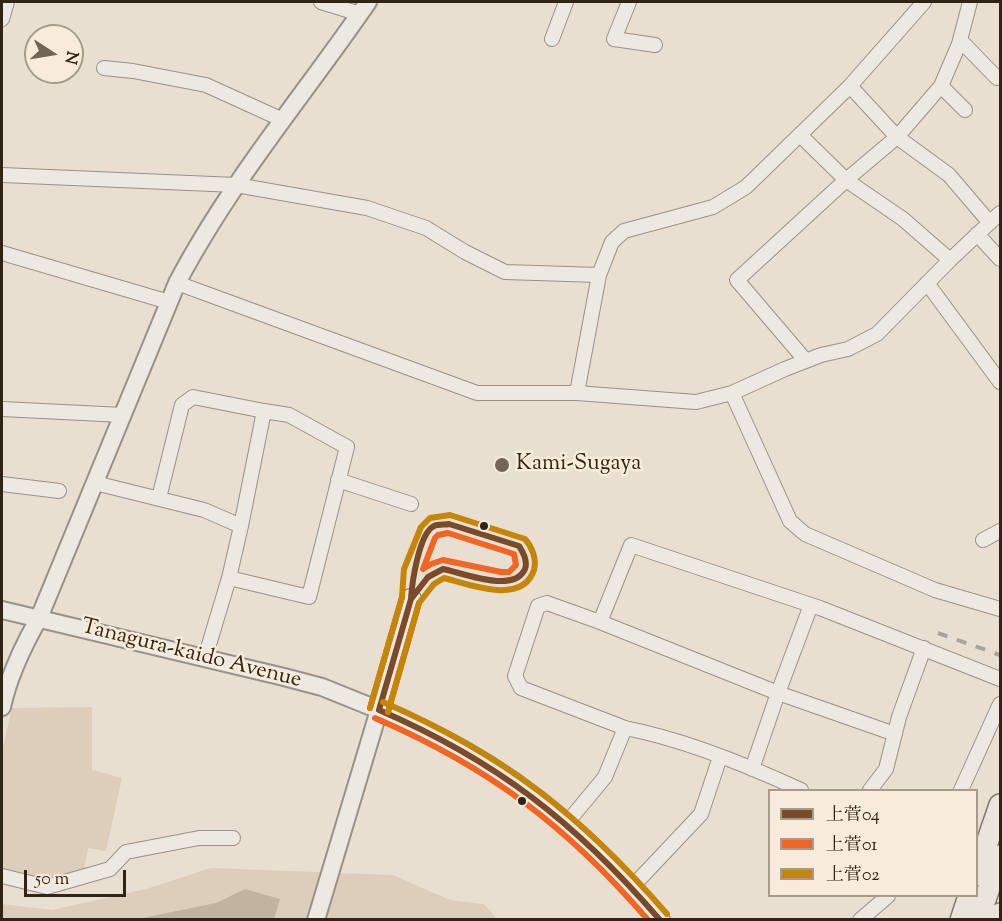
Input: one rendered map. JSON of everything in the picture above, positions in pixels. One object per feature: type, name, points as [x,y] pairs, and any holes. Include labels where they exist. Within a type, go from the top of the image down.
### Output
[{"type":"main road","points":[[411,599],[379,710],[463,750],[510,780],[567,824],[604,857],[660,920]]},
{"type":"main road","points":[[978,869],[1000,805]]},
{"type":"main road","points":[[978,920],[1000,856]]},
{"type":"main road","points":[[961,920],[969,897]]},
{"type":"main road","points":[[999,920],[1000,914]]},
{"type":"street","points":[[2,20],[7,2]]},
{"type":"street","points":[[2,706],[7,685],[24,644],[39,618],[177,283],[197,244],[236,185],[364,8],[321,2]]},
{"type":"street","points":[[552,39],[566,2]]},
{"type":"street","points":[[629,2],[614,39],[655,45]]},
{"type":"street","points":[[577,393],[599,275],[612,242],[624,231],[713,207],[746,187],[850,86],[924,2]]},
{"type":"street","points":[[806,361],[736,280],[897,137],[941,87],[960,40],[970,2]]},
{"type":"street","points":[[960,40],[997,78]]},
{"type":"street","points":[[104,68],[133,71],[206,85],[283,120]]},
{"type":"street","points":[[850,86],[897,137],[949,175],[990,223]]},
{"type":"street","points":[[941,87],[965,110]]},
{"type":"street","points":[[800,135],[846,180],[903,219],[950,260]]},
{"type":"street","points":[[2,175],[236,185],[367,208],[426,228],[465,252],[505,272],[599,275]]},
{"type":"street","points":[[177,283],[477,393],[577,393],[696,402],[732,393],[806,361],[848,349],[877,334],[1000,213]]},
{"type":"street","points":[[977,234],[1000,259]]},
{"type":"street","points":[[2,254],[169,302]]},
{"type":"street","points":[[927,283],[1000,381]]},
{"type":"street","points":[[732,393],[790,521],[805,534],[935,590],[1000,609]]},
{"type":"street","points":[[159,498],[182,405],[193,397],[289,415],[347,447],[309,597],[229,578]]},
{"type":"street","points":[[2,409],[123,415]]},
{"type":"street","points":[[206,658],[229,578],[264,411]]},
{"type":"street","points":[[338,480],[411,504]]},
{"type":"street","points":[[95,483],[204,510],[241,526]]},
{"type":"street","points":[[2,484],[59,491]]},
{"type":"street","points":[[984,540],[1000,531]]},
{"type":"street","points":[[600,622],[631,545],[811,605],[1000,679]]},
{"type":"street","points":[[799,789],[720,757],[652,733],[625,728],[521,688],[514,676],[538,606],[547,603],[600,622],[778,693],[895,734]]},
{"type":"street","points":[[752,769],[811,605]]},
{"type":"street","name":"Tanagura-kaido Avenue","points":[[2,610],[322,687],[379,710]]},
{"type":"street","points":[[871,789],[886,769],[899,717],[924,648]]},
{"type":"street","points":[[961,789],[1000,704]]},
{"type":"street","points":[[316,920],[379,710]]},
{"type":"street","points":[[567,824],[605,777],[625,728]]},
{"type":"street","points":[[632,887],[701,814],[720,757]]},
{"type":"street","points":[[2,876],[48,887],[110,869],[126,852],[199,838],[233,837]]},
{"type":"street","points":[[860,920],[887,897]]},
{"type":"shaded area","points":[[92,707],[92,770],[122,778],[106,851],[88,848],[84,869],[54,882],[2,870],[2,751],[12,708]]},
{"type":"shaded area","points":[[211,868],[393,875],[450,900],[484,904],[497,919],[2,920],[2,904],[52,910],[146,889]]},
{"type":"shaded area","points":[[245,889],[280,899],[274,919],[137,919],[216,903]]},
{"type":"railway","points":[[938,633],[1000,655]]},
{"type":"transit line","name":"上菅02","points":[[370,708],[402,597],[404,569],[421,527],[430,518],[450,515],[525,539],[533,553],[535,566],[528,581],[518,587],[494,590],[444,578],[434,584],[419,603],[388,712]]},
{"type":"transit line","name":"上菅04","points":[[449,524],[519,546],[525,560],[525,569],[519,576],[499,581],[443,569],[428,577],[411,599],[417,559],[424,538],[434,526],[449,524]]},
{"type":"transit line","name":"上菅01","points":[[448,533],[514,554],[516,565],[509,572],[501,572],[443,560],[423,569],[435,538],[448,533]]},
{"type":"transit line","name":"上菅01","points":[[370,708],[402,597]]},
{"type":"transit line","name":"上菅04","points":[[379,710],[411,599]]},
{"type":"transit line","name":"上菅01","points":[[388,712],[419,603]]},
{"type":"transit line","name":"上菅02","points":[[383,702],[466,743],[538,790],[603,846],[667,914]]},
{"type":"transit line","name":"上菅04","points":[[379,710],[461,751],[532,797],[597,853],[660,920]]},
{"type":"transit line","name":"上菅01","points":[[375,718],[454,757],[524,802],[587,856],[648,920]]},
{"type":"place","name":"Kami-Sugaya","points":[[502,465]]}]
